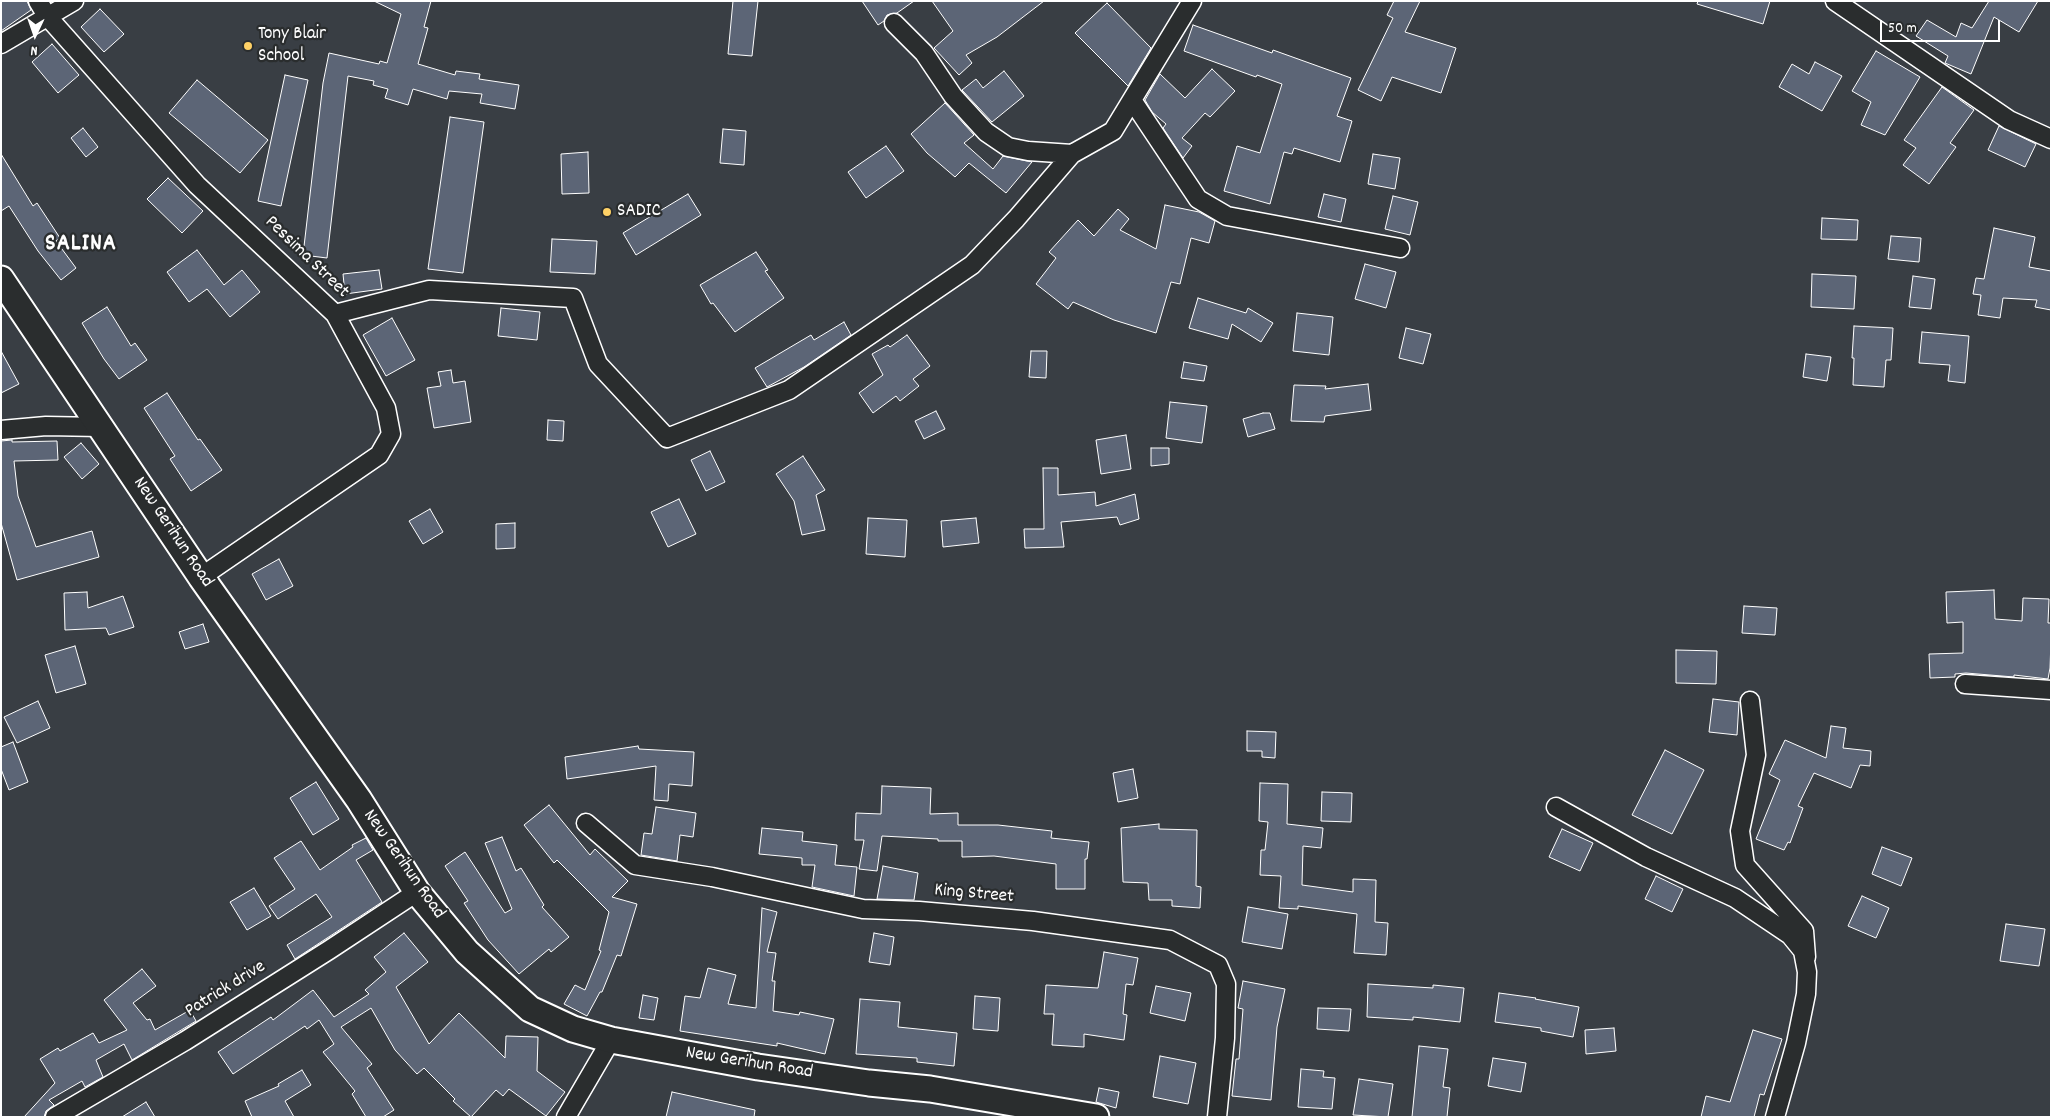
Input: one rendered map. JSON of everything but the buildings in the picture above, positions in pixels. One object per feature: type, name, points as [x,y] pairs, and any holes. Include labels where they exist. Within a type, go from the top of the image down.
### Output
[{"type":"street","name":"Pessima Street","points":[[38,1],[47,16],[197,186],[335,314],[386,408],[391,434],[379,455],[201,577]]},
{"type":"street","points":[[1,44],[74,1]]},
{"type":"street","points":[[335,314],[429,290],[573,298],[598,364],[666,438],[789,390],[972,266],[1016,219],[1072,154],[1113,131],[1192,1]]},
{"type":"street","points":[[1835,1],[2009,120],[2051,139]]},
{"type":"street","points":[[894,23],[924,53],[953,96],[986,132],[1008,147],[1028,151],[1072,154]]},
{"type":"street","points":[[1132,100],[1198,199],[1227,216],[1400,248]]},
{"type":"street","name":"New Gerihun Road","points":[[1,279],[201,577],[359,800],[417,892],[467,952],[530,1009],[573,1029],[612,1040],[758,1067],[868,1083],[930,1089],[1060,1114],[1096,1117]]},
{"type":"street","points":[[1,430],[46,426],[101,427]]},
{"type":"street","points":[[1964,684],[2051,690]]},
{"type":"street","points":[[1750,701],[1756,755],[1740,831],[1745,865],[1804,931],[1807,972],[1806,994],[1796,1043],[1775,1117]]},
{"type":"street","points":[[1556,807],[1646,857],[1735,898],[1790,935],[1803,951],[1807,972]]},
{"type":"street","name":"King Street","points":[[586,823],[635,865],[712,877],[863,909],[1033,921],[1170,940],[1218,965],[1226,984],[1225,1038],[1217,1117]]},
{"type":"street","name":"Patrick drive","points":[[55,1117],[185,1041],[417,892]]},
{"type":"street","points":[[566,1117],[612,1040]]},
{"type":"place","name":"Tony Blair School","points":[[248,46]]},
{"type":"place","name":"SADIC","points":[[607,212]]},
{"type":"district","name":"SALINA","points":[[81,246]]}]
